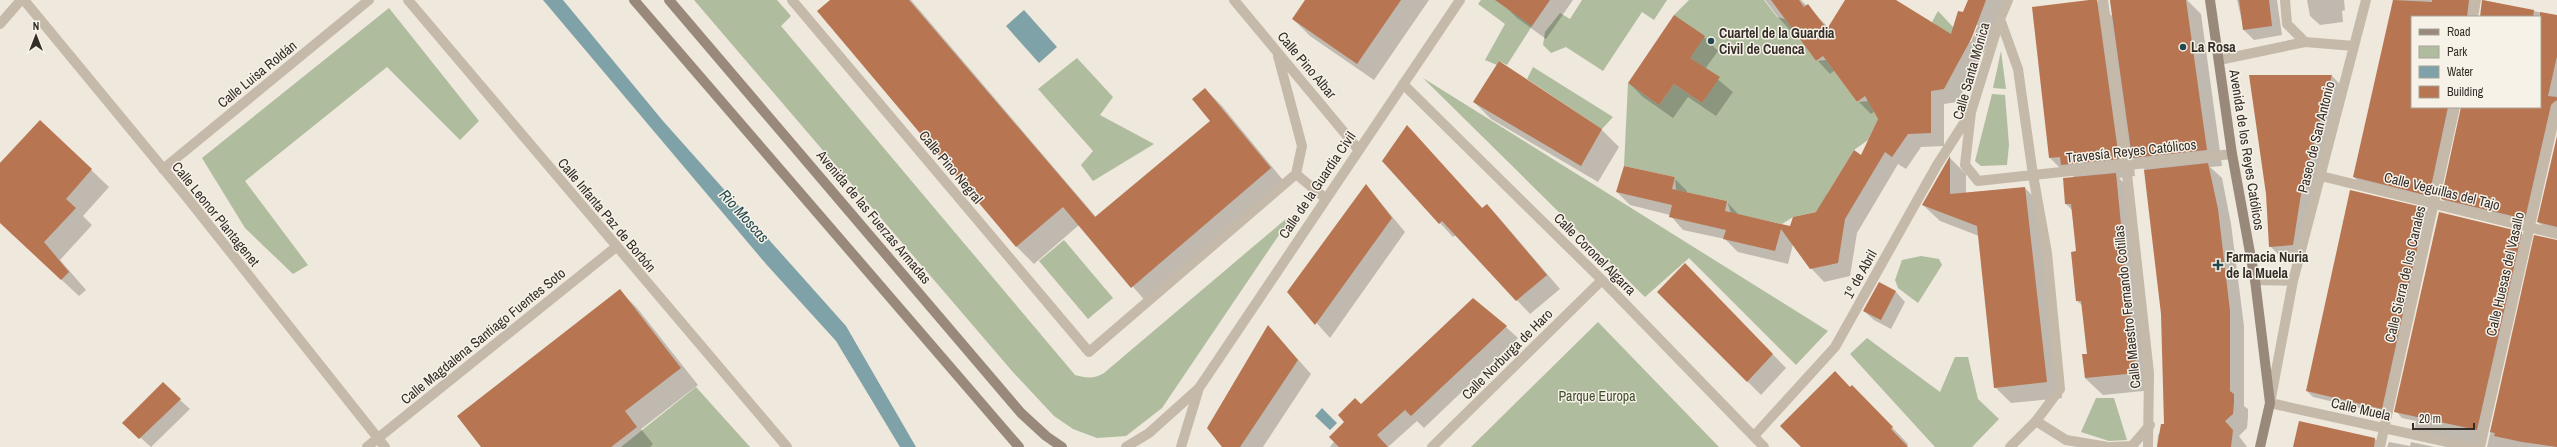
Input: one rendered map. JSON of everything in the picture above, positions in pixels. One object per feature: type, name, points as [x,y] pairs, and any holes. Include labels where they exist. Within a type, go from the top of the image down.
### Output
[{"type":"main road","points":[[634,0],[1019,447]]},
{"type":"main road","name":"Avenida de las Fuerzas Armadas","points":[[669,0],[1021,413],[1046,436],[1062,447]]},
{"type":"main road","name":"Avenida de los Reyes Católicos","points":[[2210,0],[2232,154],[2255,280],[2270,402],[2260,447]]},
{"type":"street","points":[[0,24],[21,0]]},
{"type":"street","name":"Calle Leonor Plantagenet","points":[[24,0],[163,169],[385,447]]},
{"type":"street","name":"Calle Luisa Roldán","points":[[163,169],[369,0]]},
{"type":"street","name":"Calle Infanta Paz de Borbón","points":[[408,0],[787,447]]},
{"type":"street","name":"Calle Pino Negral","points":[[792,0],[1089,352]]},
{"type":"street","name":"Calle Pino Albar","points":[[1234,0],[1358,149]]},
{"type":"street","name":"Calle de la Guardia Civil","points":[[1126,447],[1149,433],[1199,388],[1325,198],[1460,0]]},
{"type":"street","points":[[2000,20],[2008,0]]},
{"type":"street","name":"Calle Maestro Fernando Cotillas","points":[[2103,0],[2126,165],[2149,373],[2150,425],[2148,447]]},
{"type":"street","points":[[2285,0],[2287,24],[2305,42]]},
{"type":"street","name":"Paseo de San Antonio","points":[[2270,402],[2293,281],[2366,0]]},
{"type":"street","points":[[2473,16],[2476,0]]},
{"type":"street","name":"Calle Santa Mónica","points":[[2000,20],[1971,112],[1965,165],[1978,181],[2034,175]]},
{"type":"street","name":"Calle Santa Mónica","points":[[2000,20],[2018,69],[2047,253],[2060,389],[2036,421],[2010,447]]},
{"type":"street","points":[[2219,60],[2305,42],[2354,46]]},
{"type":"street","points":[[1278,52],[1302,146],[1296,174],[1325,198]]},
{"type":"street","name":"Calle Coronel Algarra","points":[[1403,84],[1602,280],[1764,447]]},
{"type":"street","name":"Calle Huesas del Vasallo","points":[[2480,447],[2557,106]]},
{"type":"street","name":"Calle Sierra de los Canales","points":[[2380,447],[2455,108]]},
{"type":"street","name":"1º de Abril","points":[[1754,436],[1835,347],[1937,165],[1971,112]]},
{"type":"street","name":"Travesía Reyes Católicos","points":[[2034,175],[2232,154]]},
{"type":"street","name":"Calle de la Guardia Civil","points":[[1089,352],[1296,174]]},
{"type":"street","name":"Calle Veguillas del Tajo","points":[[2320,176],[2557,234]]},
{"type":"street","name":"Calle Magdalena Santiago Fuentes Soto","points":[[367,447],[616,247]]},
{"type":"street","name":"Calle Norburga de Haro","points":[[1432,447],[1602,280]]},
{"type":"street","points":[[2255,280],[2293,281]]},
{"type":"street","name":"Calle de la Guardia Civil","points":[[1181,447],[1199,388]]},
{"type":"street","name":"Calle Muela","points":[[2270,402],[2384,429],[2470,447]]},
{"type":"street","points":[[2036,421],[2066,440],[2108,447]]},
{"type":"street","points":[[2111,447],[2132,446],[2150,425]]},
{"type":"green space","points":[[694,0],[777,0],[791,16],[781,26],[1075,375],[1090,377],[1104,373],[1287,218],[1289,220],[1162,408],[1126,436],[1097,438],[1073,429],[1054,416],[1012,371]]},
{"type":"green space","points":[[1481,0],[1506,0],[1532,26],[1507,65],[1499,61],[1497,65],[1485,60],[1505,24],[1478,4]]},
{"type":"green space","points":[[1582,0],[1667,0],[1654,20],[1642,12],[1603,71],[1566,47],[1551,53],[1543,45],[1545,32],[1560,13],[1570,19]]},
{"type":"green space","points":[[1689,0],[1764,0],[1777,17],[1785,19],[1816,61],[1826,60],[1857,102],[1868,101],[1878,119],[1868,140],[1854,150],[1827,194],[1824,210],[1793,217],[1782,224],[1731,213],[1727,201],[1676,190],[1675,177],[1624,166],[1628,83],[1659,105],[1674,84],[1702,103],[1719,77],[1690,58],[1674,15]]},
{"type":"green space","points":[[389,8],[479,121],[460,140],[387,67],[245,181],[308,265],[293,274],[245,228],[202,158]]},
{"type":"green space","points":[[1938,11],[1953,27],[1971,39],[1958,62],[1936,25],[1932,22]]},
{"type":"green space","points":[[2001,51],[2006,89],[1993,88]]},
{"type":"green space","points":[[1077,58],[1113,97],[1100,115],[1154,144],[1093,181],[1081,165],[1093,151],[1038,89]]},
{"type":"green space","points":[[1533,67],[1613,117],[1602,129],[1527,79]]},
{"type":"green space","points":[[1423,78],[1828,331],[1796,365],[1689,258],[1645,297]]},
{"type":"green space","points":[[1992,94],[2005,95],[2009,145],[2007,165],[1981,166],[1975,161]]},
{"type":"green space","points":[[1064,240],[1113,298],[1088,319],[1039,261]]},
{"type":"green space","points":[[1921,256],[1939,259],[1942,265],[1918,303],[1898,288],[1895,280],[1902,260]]},
{"type":"green space","name":"Parque Europa","points":[[1598,322],[1719,447],[1471,447]]},
{"type":"green space","points":[[1867,338],[1940,392],[1955,357],[1968,357],[1978,399],[1999,419],[1972,447],[1935,447],[1850,354]]},
{"type":"green space","points":[[696,387],[750,447],[621,447]]},
{"type":"green space","points":[[2096,398],[2114,398],[2127,440],[2109,441],[2081,432]]},
{"type":"water","name":"Rio Moscas","points":[[543,0],[563,0],[663,121],[846,326],[916,447],[900,447],[836,341],[766,264]]},
{"type":"water","points":[[1024,10],[1057,47],[1039,63],[1006,26]]},
{"type":"water","points":[[1322,408],[1337,423],[1330,430],[1315,416]]},
{"type":"building","points":[[830,0],[909,0],[1095,217],[1210,121],[1192,99],[1205,88],[1271,168],[1131,288],[1063,207],[1016,247],[817,11]]},
{"type":"building","points":[[1305,0],[1401,0],[1357,64],[1292,19]]},
{"type":"building","points":[[1495,0],[1550,0],[1532,26]]},
{"type":"building","points":[[1771,0],[1799,0],[1804,7],[1808,4],[1827,29],[1845,0],[1896,0],[1951,34],[1958,11],[1963,12],[1968,0],[1986,0],[1972,37],[1944,89],[1931,91],[1931,133],[1908,134],[1892,157],[1885,152],[1845,219],[1838,263],[1810,269],[1781,229],[1775,251],[1723,239],[1726,230],[1669,217],[1672,205],[1616,192],[1624,166],[1675,177],[1672,189],[1727,201],[1725,211],[1790,226],[1793,217],[1816,212],[1854,150],[1861,155],[1878,119],[1865,96],[1857,102],[1823,56],[1816,61]]},
{"type":"building","points":[[2097,0],[2119,159],[2061,165],[2060,157],[2049,158],[2032,7]]},
{"type":"building","points":[[2110,0],[2186,0],[2207,150],[2132,158]]},
{"type":"building","points":[[2239,0],[2269,0],[2272,26],[2243,30]]},
{"type":"building","points":[[2393,0],[2432,2],[2432,0],[2469,0],[2467,16],[2411,16],[2411,108],[2448,108],[2429,196],[2353,177]]},
{"type":"building","points":[[2482,0],[2534,10],[2533,16],[2480,16]]},
{"type":"building","points":[[2540,12],[2557,15],[2557,56],[2548,96],[2557,97],[2557,100],[2551,105],[2525,219],[2441,199],[2461,108],[2541,108]]},
{"type":"building","points":[[1674,15],[1705,36],[1690,58],[1720,77],[1702,103],[1674,84],[1659,105],[1628,83]]},
{"type":"building","points":[[1499,61],[1602,129],[1581,166],[1473,102]]},
{"type":"building","points":[[2249,75],[2332,75],[2301,194],[2293,245],[2269,247],[2266,194]]},
{"type":"building","points":[[40,120],[92,169],[66,199],[76,208],[44,242],[69,272],[61,280],[0,223],[0,163]]},
{"type":"building","points":[[1407,125],[1482,208],[1487,204],[1547,275],[1516,301],[1442,221],[1439,224],[1382,161]]},
{"type":"building","points":[[2557,136],[2557,227],[2537,222]]},
{"type":"building","points":[[1950,156],[1950,194],[2025,187],[2047,382],[1994,388],[1977,226],[1922,205]]},
{"type":"building","points":[[2208,163],[2218,209],[2230,311],[2230,391],[2234,394],[2234,402],[2233,414],[2225,421],[2233,430],[2231,447],[2157,447],[2161,424],[2164,424],[2161,314],[2144,170]]},
{"type":"building","points":[[2116,173],[2125,266],[2120,267],[2124,305],[2129,305],[2137,373],[2085,378],[2082,354],[2087,354],[2081,301],[2076,301],[2071,252],[2076,251],[2071,204],[2065,204],[2063,178]]},
{"type":"building","points":[[1366,184],[1392,218],[1315,325],[1287,292]]},
{"type":"building","points":[[2350,190],[2426,208],[2382,409],[2306,391]]},
{"type":"building","points":[[2439,212],[2522,232],[2477,430],[2394,412]]},
{"type":"building","points":[[2534,235],[2557,240],[2557,447],[2494,436],[2495,433],[2490,432]]},
{"type":"building","points":[[1685,263],[1773,354],[1747,382],[1657,292]]},
{"type":"building","points":[[1879,282],[1896,291],[1881,320],[1863,311]]},
{"type":"building","points":[[620,289],[681,368],[625,411],[637,427],[611,447],[481,447],[457,416]]},
{"type":"building","points":[[1473,298],[1507,326],[1411,416],[1405,410],[1377,435],[1388,447],[1339,447],[1329,437],[1344,422],[1338,415],[1355,398],[1361,404]]},
{"type":"building","points":[[1268,325],[1298,360],[1240,447],[1222,447],[1207,428]]},
{"type":"building","points":[[1835,371],[1850,387],[1852,385],[1893,427],[1891,429],[1908,447],[1801,447],[1780,426]]},
{"type":"building","points":[[163,382],[181,399],[139,439],[122,423]]},
{"type":"building","points":[[2299,421],[2375,438],[2374,447],[2293,447]]},
{"type":"place","name":"Cuartel de la Guardia Civil de Cuenca","points":[[1711,41]]},
{"type":"place","name":"La Rosa","points":[[2183,47]]},
{"type":"place","name":"Farmacia Nuria de la Muela","points":[[2218,265]]}]
